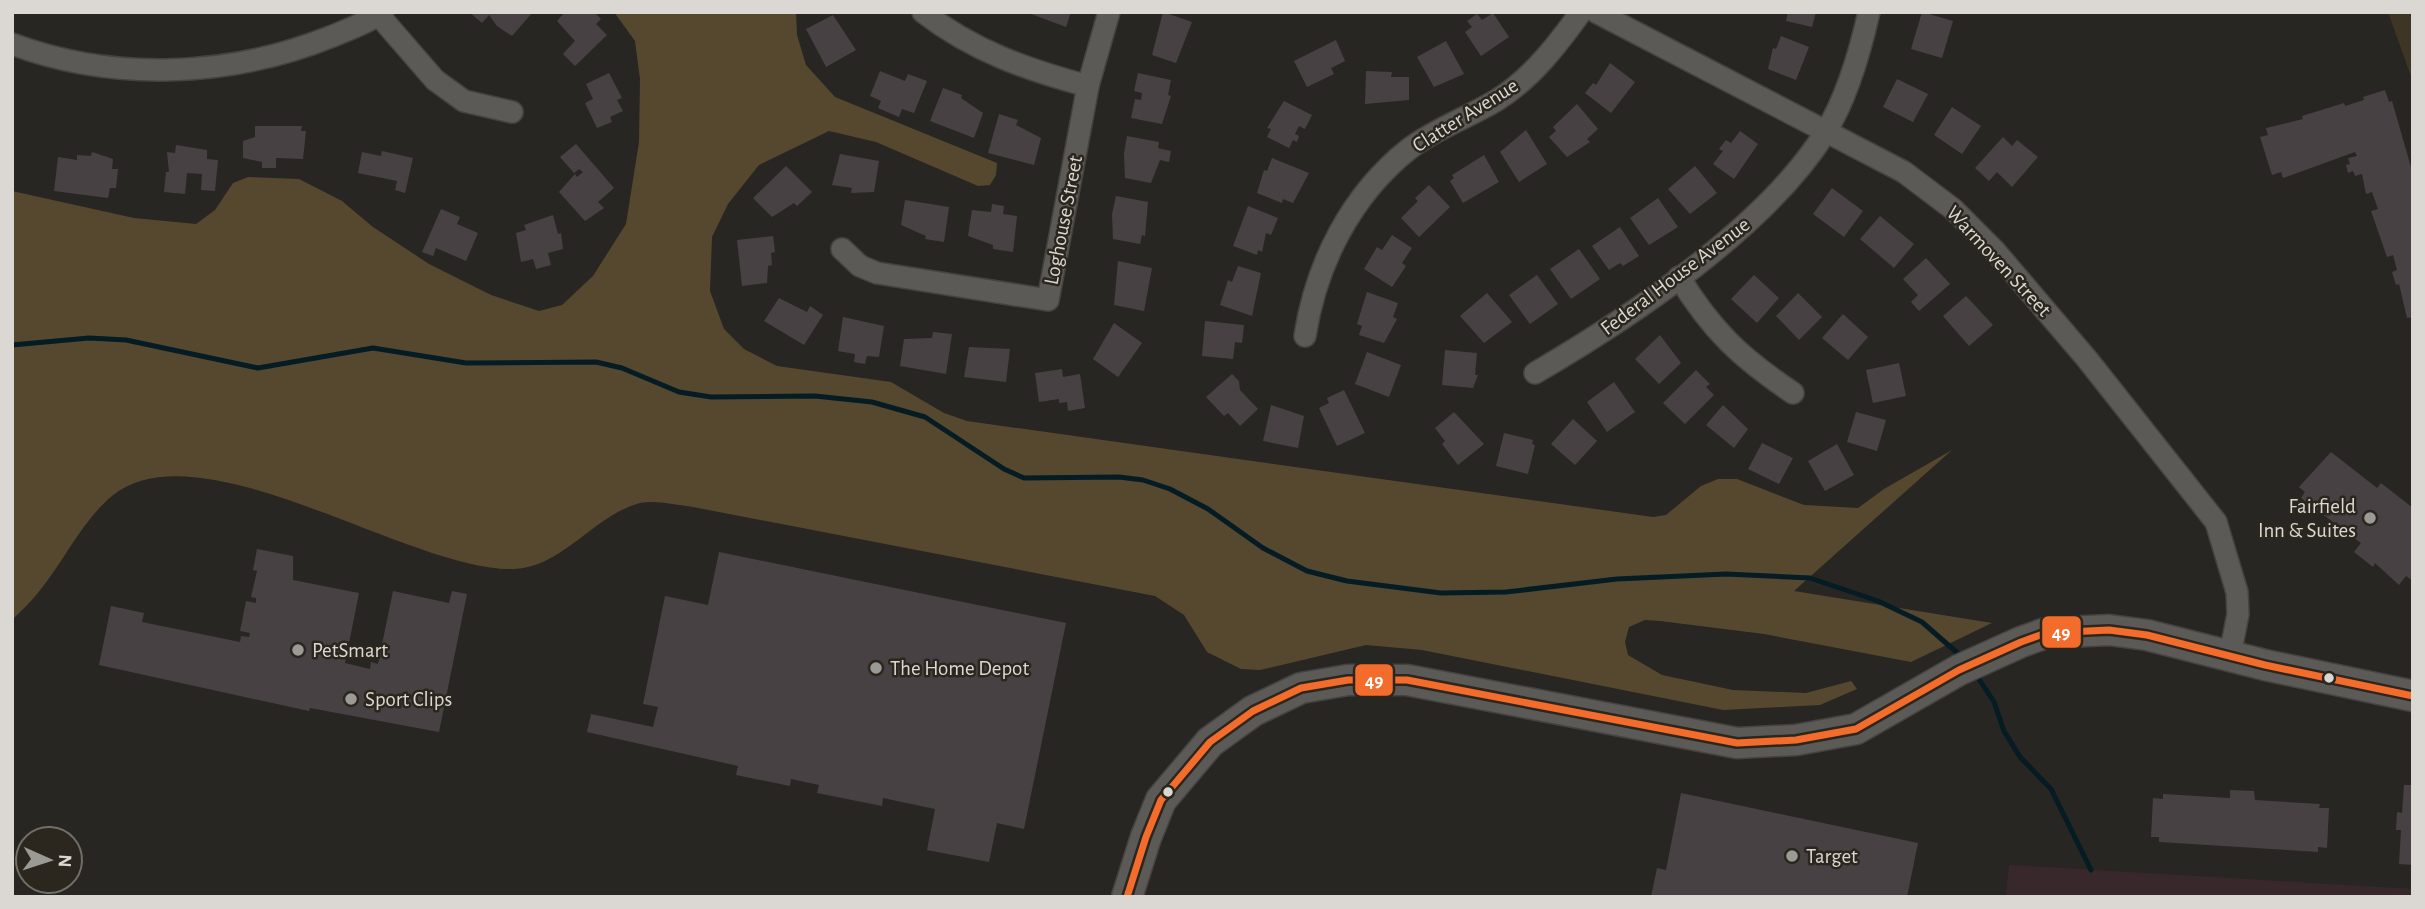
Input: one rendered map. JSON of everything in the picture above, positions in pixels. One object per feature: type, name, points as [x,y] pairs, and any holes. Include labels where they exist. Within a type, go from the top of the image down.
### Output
[{"type":"street","points":[[923,12],[980,50],[1036,72],[1088,86]]},
{"type":"street","name":"Loghouse Street","points":[[842,249],[860,266],[877,273],[1048,300],[1088,86],[1109,12]]},
{"type":"street","name":"Clatter Avenue","points":[[1305,336],[1311,299],[1327,254],[1355,207],[1381,174],[1410,148],[1500,99],[1549,57],[1581,12]]},
{"type":"street","name":"Warmoven Street","points":[[1596,12],[1904,172],[1953,209],[1995,251],[2087,359],[2216,522],[2237,592],[2238,614],[2230,655]]},
{"type":"street","name":"Federal House Avenue","points":[[1535,373],[1679,277],[1754,218],[1794,175],[1826,131],[1856,61],[1869,12]]},
{"type":"street","points":[[12,44],[42,55],[108,67],[167,70],[225,67],[299,50],[379,13],[435,80],[464,101],[512,112]]},
{"type":"street","points":[[1679,277],[1703,316],[1749,364],[1793,393]]},
{"type":"street","points":[[1127,897],[1161,800],[1210,743],[1253,711],[1301,688],[1348,680],[1407,680],[1737,743],[1796,740],[1856,729],[1989,654],[2046,633],[2109,630],[2147,635],[2413,696]]},
{"type":"shaded area","points":[[614,12],[796,12],[797,35],[806,65],[835,97],[997,163],[996,175],[990,185],[978,186],[876,142],[829,131],[759,165],[728,204],[712,237],[710,291],[724,329],[744,349],[777,366],[891,382],[944,413],[967,421],[1653,517],[1666,515],[1701,486],[1718,479],[1737,479],[1804,505],[1858,508],[1884,489],[1952,450],[1794,591],[1992,623],[1911,662],[1764,634],[1660,621],[1645,620],[1629,627],[1625,642],[1628,655],[1662,675],[1733,690],[1806,693],[1851,681],[1857,689],[1820,705],[1723,710],[1422,650],[1366,645],[1260,670],[1241,669],[1207,652],[1184,615],[1155,596],[693,507],[659,502],[640,503],[608,518],[548,560],[514,569],[471,564],[251,489],[198,478],[150,479],[112,496],[83,528],[38,593],[12,620],[12,191],[134,218],[196,224],[215,210],[233,183],[248,177],[299,179],[342,201],[373,227],[429,264],[491,295],[539,311],[562,305],[593,276],[626,224],[639,142],[640,79],[635,41]]},
{"type":"shaded area","points":[[2388,12],[2409,12],[2413,21],[2413,82]]},
{"type":"shaded area","points":[[2009,865],[2413,889],[2413,897],[2006,897]]},
{"type":"building","points":[[469,12],[533,12],[512,36],[497,26],[489,15],[482,23]]},
{"type":"building","points":[[565,12],[594,12],[601,19],[596,24],[607,35],[575,66],[563,54],[575,41],[557,21]]},
{"type":"building","points":[[1026,12],[1071,12],[1066,27]]},
{"type":"building","points":[[1163,12],[1192,22],[1176,63],[1152,55]]},
{"type":"building","points":[[1788,12],[1816,12],[1812,27],[1786,21]]},
{"type":"building","points":[[1922,12],[1953,21],[1942,58],[1911,49]]},
{"type":"building","points":[[1493,13],[1509,37],[1481,56],[1465,32],[1472,27],[1467,21],[1477,14],[1482,20]]},
{"type":"building","points":[[833,15],[856,50],[826,67],[806,29]]},
{"type":"building","points":[[1781,36],[1809,47],[1796,80],[1768,69],[1773,48],[1776,49]]},
{"type":"building","points":[[1336,40],[1345,61],[1331,68],[1334,74],[1307,87],[1294,61]]},
{"type":"building","points":[[1446,41],[1464,74],[1434,87],[1417,57]]},
{"type":"building","points":[[1610,63],[1635,82],[1611,113],[1585,93],[1593,83],[1596,85]]},
{"type":"building","points":[[880,71],[905,81],[908,74],[927,81],[914,113],[902,109],[899,117],[878,108],[881,101],[870,96]]},
{"type":"building","points":[[1366,71],[1392,72],[1391,77],[1409,77],[1409,100],[1365,104]]},
{"type":"building","points":[[609,73],[622,98],[617,100],[623,111],[610,117],[612,122],[597,128],[585,103],[593,99],[586,84]]},
{"type":"building","points":[[1138,73],[1171,80],[1168,95],[1171,96],[1162,124],[1131,118],[1135,99],[1141,100],[1142,93],[1134,91]]},
{"type":"building","points":[[1897,79],[1928,94],[1913,122],[1883,107]]},
{"type":"building","points":[[943,88],[962,95],[961,98],[983,113],[974,138],[930,121]]},
{"type":"building","points":[[2385,90],[2389,102],[2392,101],[2413,174],[2413,317],[2407,318],[2399,284],[2396,285],[2392,272],[2397,270],[2393,255],[2387,257],[2371,211],[2378,209],[2372,192],[2366,194],[2362,174],[2355,176],[2353,171],[2348,173],[2348,158],[2357,156],[2355,152],[2283,178],[2281,172],[2272,175],[2260,137],[2268,135],[2266,128],[2303,119],[2302,116],[2344,103],[2345,106],[2364,100],[2363,97]]},
{"type":"building","points":[[1284,101],[1312,115],[1305,129],[1299,126],[1295,134],[1299,136],[1297,142],[1293,140],[1289,148],[1267,137],[1271,129],[1267,128]]},
{"type":"building","points":[[1577,104],[1598,129],[1587,139],[1590,142],[1567,157],[1549,137],[1556,131],[1553,127]]},
{"type":"building","points":[[1952,107],[1981,126],[1962,154],[1934,135]]},
{"type":"building","points":[[999,114],[1018,120],[1016,125],[1041,138],[1034,165],[988,153]]},
{"type":"building","points":[[255,126],[302,126],[301,131],[306,131],[303,159],[276,158],[276,168],[262,168],[262,162],[243,158],[243,141],[255,137]]},
{"type":"building","points":[[1526,130],[1547,164],[1519,182],[1500,152]]},
{"type":"building","points":[[1740,131],[1758,144],[1734,179],[1713,164],[1723,151],[1719,149],[1726,140],[1731,143]]},
{"type":"building","points":[[1127,136],[1159,142],[1158,148],[1171,151],[1169,162],[1160,160],[1151,183],[1125,178],[1124,153]]},
{"type":"building","points":[[2003,137],[2012,146],[2017,140],[2038,157],[2012,187],[1997,172],[1989,181],[1975,168]]},
{"type":"building","points":[[576,144],[614,188],[598,202],[604,208],[585,221],[559,192],[575,174],[577,177],[583,172],[579,169],[574,173],[560,157]]},
{"type":"building","points":[[176,145],[207,150],[207,159],[218,160],[215,191],[201,190],[202,174],[187,173],[185,194],[164,192],[166,172],[169,172],[167,152],[175,153]]},
{"type":"building","points":[[382,151],[413,158],[405,193],[395,190],[397,181],[358,173],[362,152],[381,156]]},
{"type":"building","points":[[92,152],[113,159],[112,169],[118,169],[116,188],[110,188],[108,198],[54,191],[58,157],[77,160],[77,155],[91,156]]},
{"type":"building","points":[[840,154],[879,161],[874,192],[851,193],[852,188],[832,185]]},
{"type":"building","points":[[1484,155],[1499,182],[1463,203],[1450,181],[1454,178],[1452,175]]},
{"type":"building","points":[[1272,158],[1309,173],[1293,203],[1283,199],[1282,203],[1257,193],[1264,170],[1267,171]]},
{"type":"building","points":[[786,166],[812,192],[797,206],[794,203],[772,217],[753,198]]},
{"type":"building","points":[[1695,166],[1717,193],[1690,214],[1668,189]]},
{"type":"building","points":[[1429,185],[1450,207],[1419,237],[1401,218],[1418,201],[1415,198]]},
{"type":"building","points":[[1832,188],[1863,211],[1844,237],[1813,214]]},
{"type":"building","points":[[1116,196],[1148,202],[1145,236],[1142,235],[1140,244],[1113,239],[1112,214]]},
{"type":"building","points":[[1658,198],[1678,227],[1649,245],[1630,218]]},
{"type":"building","points":[[905,200],[949,207],[944,242],[925,239],[926,236],[901,225]]},
{"type":"building","points":[[992,204],[1004,206],[1003,214],[1017,216],[1013,252],[993,249],[993,245],[968,236],[972,210],[991,212]]},
{"type":"building","points":[[1248,206],[1278,218],[1271,235],[1266,233],[1262,252],[1258,250],[1257,255],[1233,246]]},
{"type":"building","points":[[441,209],[460,217],[457,224],[478,233],[466,261],[436,248],[433,256],[422,252]]},
{"type":"building","points":[[553,215],[558,234],[561,233],[563,249],[548,253],[551,265],[536,269],[533,259],[521,262],[516,233],[526,230],[524,225]]},
{"type":"building","points":[[1880,216],[1914,244],[1894,268],[1860,239]]},
{"type":"building","points":[[1620,227],[1639,256],[1623,266],[1620,263],[1609,270],[1592,246]]},
{"type":"building","points":[[1392,235],[1412,248],[1402,263],[1406,266],[1392,287],[1364,269],[1377,247],[1382,250]]},
{"type":"building","points":[[773,236],[775,252],[771,253],[772,265],[768,266],[767,283],[742,286],[737,240]]},
{"type":"building","points":[[1579,249],[1600,279],[1571,299],[1550,269]]},
{"type":"building","points":[[1926,258],[1950,284],[1919,311],[1911,302],[1918,295],[1903,279]]},
{"type":"building","points":[[1118,261],[1152,268],[1144,311],[1114,305]]},
{"type":"building","points":[[1238,266],[1261,273],[1252,316],[1220,305],[1228,280],[1232,282]]},
{"type":"building","points":[[1537,275],[1558,304],[1530,324],[1509,295]]},
{"type":"building","points":[[1754,275],[1779,298],[1757,323],[1731,299]]},
{"type":"building","points":[[1367,292],[1398,303],[1393,317],[1397,319],[1384,343],[1359,335],[1362,326],[1357,324]]},
{"type":"building","points":[[1487,293],[1512,322],[1484,343],[1460,316]]},
{"type":"building","points":[[1798,293],[1822,317],[1799,340],[1776,316]]},
{"type":"building","points":[[1966,296],[1993,325],[1969,346],[1943,316]]},
{"type":"building","points":[[779,298],[807,312],[810,306],[823,315],[804,345],[764,321]]},
{"type":"building","points":[[1843,314],[1868,337],[1848,360],[1822,338]]},
{"type":"building","points":[[843,317],[884,326],[879,357],[867,356],[865,364],[854,362],[855,354],[838,351]]},
{"type":"building","points":[[1205,321],[1244,325],[1242,343],[1235,342],[1233,359],[1202,356]]},
{"type":"building","points":[[1114,323],[1142,343],[1118,377],[1093,359]]},
{"type":"building","points":[[933,332],[952,334],[946,374],[900,366],[904,339],[932,338]]},
{"type":"building","points":[[1660,335],[1681,363],[1659,384],[1635,359]]},
{"type":"building","points":[[969,347],[1010,349],[1006,382],[964,377]]},
{"type":"building","points":[[1445,350],[1477,353],[1475,375],[1478,375],[1473,388],[1442,385]]},
{"type":"building","points":[[1367,352],[1401,365],[1389,397],[1355,384]]},
{"type":"building","points":[[1899,363],[1906,396],[1873,403],[1866,370]]},
{"type":"building","points":[[1062,369],[1063,377],[1080,374],[1085,408],[1068,411],[1067,402],[1059,403],[1059,399],[1039,402],[1035,373]]},
{"type":"building","points":[[1696,370],[1710,384],[1706,387],[1714,395],[1685,424],[1663,403]]},
{"type":"building","points":[[1232,374],[1239,381],[1240,390],[1258,409],[1240,426],[1228,413],[1224,416],[1206,397]]},
{"type":"building","points":[[1614,382],[1635,412],[1607,432],[1587,402]]},
{"type":"building","points":[[1344,390],[1365,433],[1337,446],[1319,408],[1329,403],[1327,398]]},
{"type":"building","points":[[1271,405],[1304,416],[1298,448],[1263,441]]},
{"type":"building","points":[[1723,405],[1748,429],[1734,448],[1706,425]]},
{"type":"building","points":[[1454,412],[1484,444],[1458,465],[1442,444],[1445,441],[1435,428]]},
{"type":"building","points":[[1856,412],[1886,420],[1877,451],[1847,442]]},
{"type":"building","points":[[1573,419],[1597,441],[1575,465],[1551,444]]},
{"type":"building","points":[[1504,433],[1533,440],[1532,444],[1535,445],[1528,474],[1496,466]]},
{"type":"building","points":[[1762,443],[1793,458],[1779,484],[1748,469]]},
{"type":"building","points":[[1837,444],[1854,475],[1825,491],[1808,461]]},
{"type":"building","name":"Fairfield Inn & Suites","points":[[2331,452],[2377,488],[2381,483],[2413,508],[2413,581],[2406,576],[2399,585],[2375,563],[2373,567],[2354,552],[2361,543],[2301,498],[2305,492],[2299,487]]},
{"type":"building","points":[[257,549],[293,556],[293,580],[359,593],[345,663],[370,669],[371,662],[378,664],[393,591],[449,603],[452,591],[467,594],[439,732],[310,708],[309,711],[99,665],[111,606],[144,613],[142,622],[240,642],[241,636],[249,637],[250,633],[240,631],[246,601],[256,603],[256,598],[251,597],[257,571],[253,570]]},
{"type":"building","name":"The Home Depot","points":[[719,552],[1066,623],[1024,829],[997,823],[989,862],[927,850],[935,809],[883,798],[882,806],[817,793],[819,785],[791,779],[790,786],[736,775],[738,766],[587,732],[591,714],[653,727],[658,707],[643,704],[665,596],[708,605]]},
{"type":"building","points":[[2404,785],[2413,785],[2413,865],[2399,864],[2401,830],[2396,830],[2397,812],[2402,813]]},
{"type":"building","points":[[2230,790],[2254,791],[2255,800],[2320,804],[2319,808],[2329,808],[2327,848],[2318,847],[2318,852],[2159,842],[2159,837],[2151,837],[2153,798],[2163,799],[2163,794],[2230,798]]},
{"type":"building","name":"Target","points":[[1681,793],[1918,843],[1907,897],[1651,897],[1657,868],[1666,870]]},
{"type":"waterway","points":[[12,345],[89,338],[126,340],[258,368],[373,348],[466,363],[596,362],[622,368],[679,392],[711,397],[815,396],[872,402],[925,417],[1004,469],[1024,478],[1119,477],[1143,480],[1170,489],[1208,509],[1263,548],[1307,571],[1347,581],[1441,593],[1506,592],[1617,579],[1726,574],[1810,578],[1878,601],[1922,622],[1962,657]]},
{"type":"waterway","points":[[1975,673],[1994,702],[2004,731],[2020,757],[2051,789],[2091,870]]},
{"type":"transit line","name":"49","points":[[1127,897],[1161,800],[1210,742],[1253,711],[1301,688],[1348,680],[1407,680],[1737,743],[1796,740],[1856,729],[1959,670],[2046,633],[2109,630],[2147,635],[2265,665],[2413,696]]},
{"type":"place","name":"Fairfield Inn & Suites","points":[[2370,518]]},
{"type":"place","name":"PetSmart","points":[[298,650]]},
{"type":"place","name":"The Home Depot","points":[[876,668]]},
{"type":"place","name":"Sport Clips","points":[[351,699]]},
{"type":"place","name":"Target","points":[[1792,856]]}]
